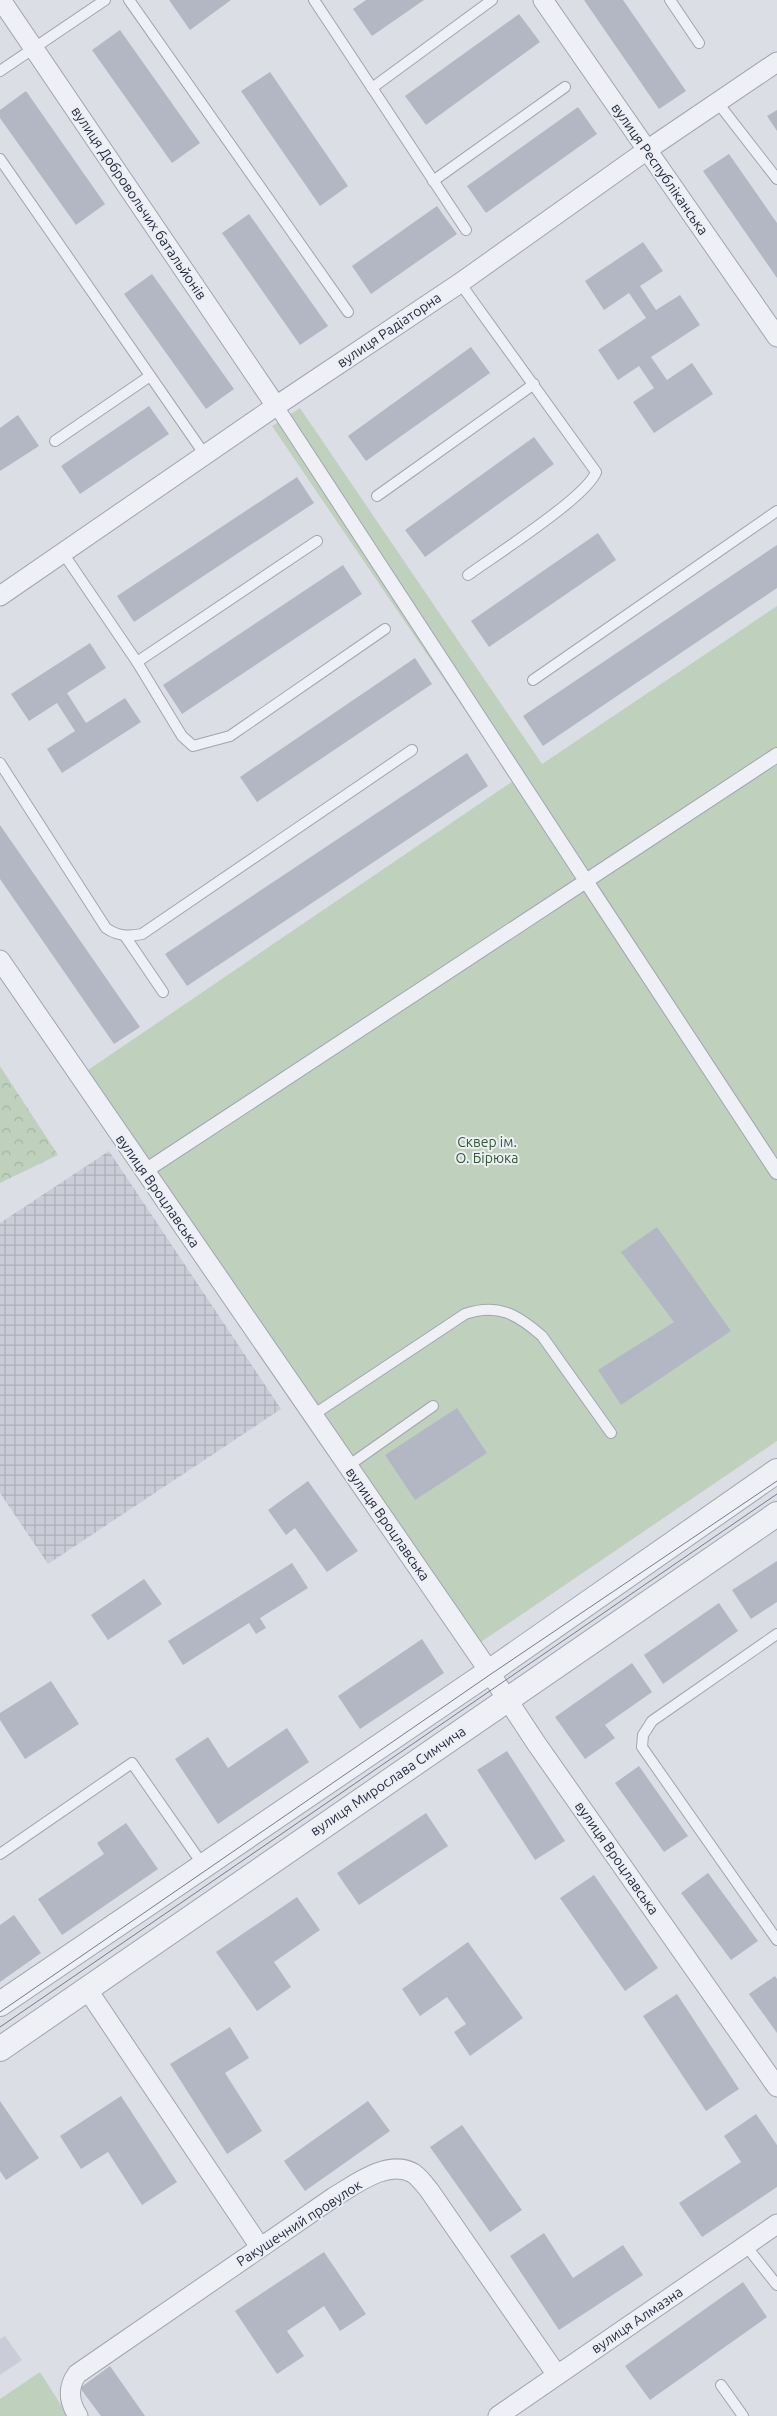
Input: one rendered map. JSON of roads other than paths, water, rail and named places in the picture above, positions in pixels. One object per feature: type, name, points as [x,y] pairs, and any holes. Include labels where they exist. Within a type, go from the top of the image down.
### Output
[{"type":"street","name":"вулиця Добровольчих батальйонів","points":[[1,0],[276,406]]},
{"type":"street","name":"вулиця Республіканська","points":[[543,0],[777,337]]},
{"type":"street","name":"вулиця Радіаторна","points":[[0,596],[276,406],[460,283],[647,150],[777,62]]},
{"type":"street","points":[[276,406],[777,1172]]},
{"type":"street","points":[[145,1171],[777,755]]},
{"type":"street","name":"вулиця Вроцлавська","points":[[0,960],[509,1700],[536,1743],[777,2087]]},
{"type":"street","points":[[0,2004],[489,1672],[777,1471]]},
{"type":"street","name":"вулиця Мирослава Симчича","points":[[0,2049],[777,1514]]},
{"type":"street","points":[[87,1989],[260,2247]]},
{"type":"street","name":"Ракушечний провулок","points":[[78,2416],[72,2407],[70,2396],[71,2382],[86,2368],[334,2197],[362,2181],[392,2168],[415,2174],[457,2228],[557,2374]]},
{"type":"street","name":"вулиця Алмазна","points":[[498,2416],[777,2224]]},
{"type":"lane","points":[[0,71],[105,0]]},
{"type":"lane","points":[[129,0],[348,312]]},
{"type":"lane","points":[[314,0],[466,230]]},
{"type":"lane","points":[[372,88],[492,0]]},
{"type":"lane","points":[[670,0],[699,43]]},
{"type":"lane","points":[[433,181],[565,87]]},
{"type":"lane","points":[[718,103],[777,180]]},
{"type":"lane","points":[[0,159],[205,455]]},
{"type":"lane","points":[[460,283],[596,472],[593,480],[567,504],[468,575]]},
{"type":"lane","points":[[55,441],[150,376]]},
{"type":"lane","points":[[378,496],[534,384]]},
{"type":"lane","points":[[533,680],[777,512]]},
{"type":"lane","points":[[137,662],[317,542]]},
{"type":"lane","points":[[63,553],[137,662],[182,736],[193,746],[201,746],[230,736],[385,630]]},
{"type":"lane","points":[[0,763],[106,928],[112,933],[125,936],[142,934],[412,750]]},
{"type":"lane","points":[[125,936],[162,992]]},
{"type":"lane","points":[[313,1415],[465,1314],[481,1308],[496,1309],[527,1323],[542,1336],[611,1434]]},
{"type":"lane","points":[[348,1466],[433,1406]]},
{"type":"lane","points":[[777,1634],[652,1721],[644,1734],[642,1747],[777,1940]]},
{"type":"lane","points":[[0,1854],[132,1763],[203,1865]]},
{"type":"lane","points":[[746,2246],[777,2285]]},
{"type":"lane","points":[[721,2386],[743,2416]]},
{"type":"tram line","points":[[0,2012],[491,1674],[777,1481]]},
{"type":"tram line","points":[[0,2027],[777,1494]]},
{"type":"park label","name":"Сквер ім. О. Бірюка","points":[[487,1150]]}]
